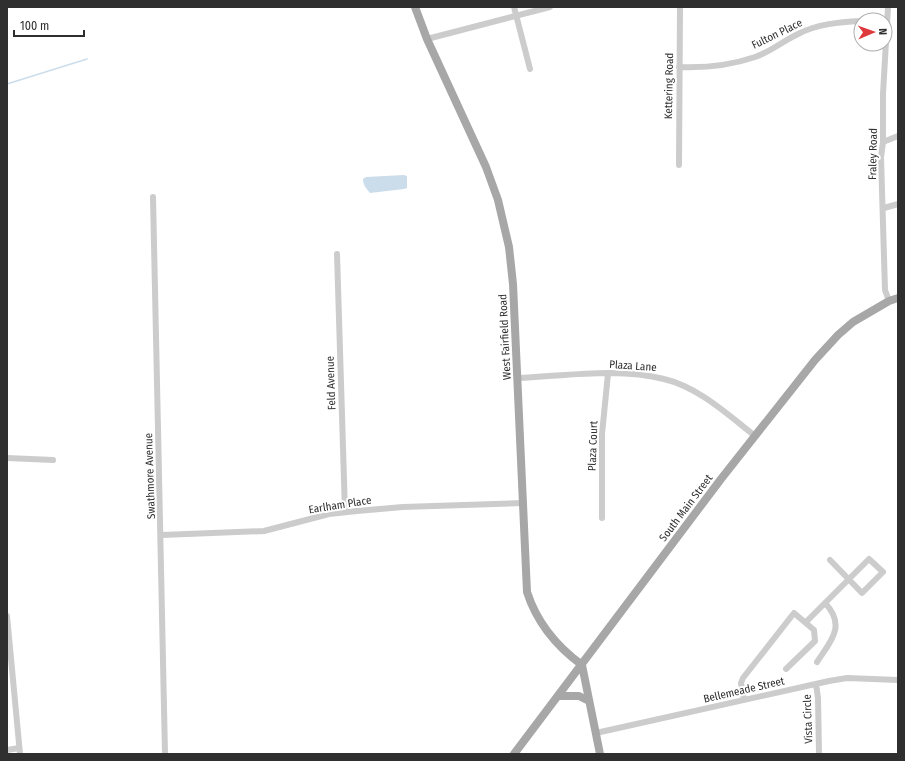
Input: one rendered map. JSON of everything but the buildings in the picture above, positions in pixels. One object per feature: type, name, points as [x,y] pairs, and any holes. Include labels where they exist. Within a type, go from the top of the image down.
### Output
[{"type":"main road","name":"West Fairfield Road","points":[[415,7],[427,39],[486,167],[498,200],[511,259],[518,378],[526,582],[532,607],[547,632],[561,648],[582,665]]},
{"type":"main road","name":"South Main Street","points":[[514,754],[754,435],[827,346],[853,322],[888,301],[898,298]]},
{"type":"main road","points":[[582,665],[600,754]]},
{"type":"main road","points":[[558,696],[579,696],[589,701]]},
{"type":"street","points":[[514,7],[530,68]]},
{"type":"street","points":[[427,39],[550,7]]},
{"type":"street","name":"Kettering Road","points":[[679,165],[680,7]]},
{"type":"street","name":"Fulton Place","points":[[679,67],[711,68],[738,63],[768,52],[799,33],[818,26],[853,22]]},
{"type":"street","name":"Fraley Road","points":[[885,52],[883,142],[881,157],[884,208],[885,290],[888,301]]},
{"type":"street","points":[[883,142],[898,136]]},
{"type":"street","name":"Swathmore Avenue","points":[[153,197],[166,754]]},
{"type":"street","points":[[884,208],[898,204]]},
{"type":"street","name":"Feld Avenue","points":[[337,254],[345,512]]},
{"type":"street","name":"Plaza Court","points":[[602,518],[602,434],[608,374]]},
{"type":"street","name":"Plaza Lane","points":[[518,378],[636,374],[665,379],[707,399],[754,435]]},
{"type":"street","points":[[7,458],[53,460]]},
{"type":"street","name":"Earlham Place","points":[[162,535],[264,531],[329,514],[345,512],[403,507],[522,503]]},
{"type":"street","points":[[806,622],[848,579],[869,559],[883,572],[862,593],[848,579],[830,560]]},
{"type":"street","points":[[817,662],[829,646],[835,632],[833,615],[825,603]]},
{"type":"street","points":[[744,700],[741,683],[743,678],[794,613],[814,630],[815,641],[786,669]]},
{"type":"street","points":[[7,616],[20,751],[7,750]]},
{"type":"street","name":"Bellemeade Street","points":[[596,733],[847,678],[898,680]]},
{"type":"street","name":"Vista Circle","points":[[816,684],[818,698],[818,754]]},
{"type":"water","points":[[407,176],[407,188],[404,189],[370,193],[363,181],[366,177]]},
{"type":"waterway","points":[[7,84],[87,59]]}]
